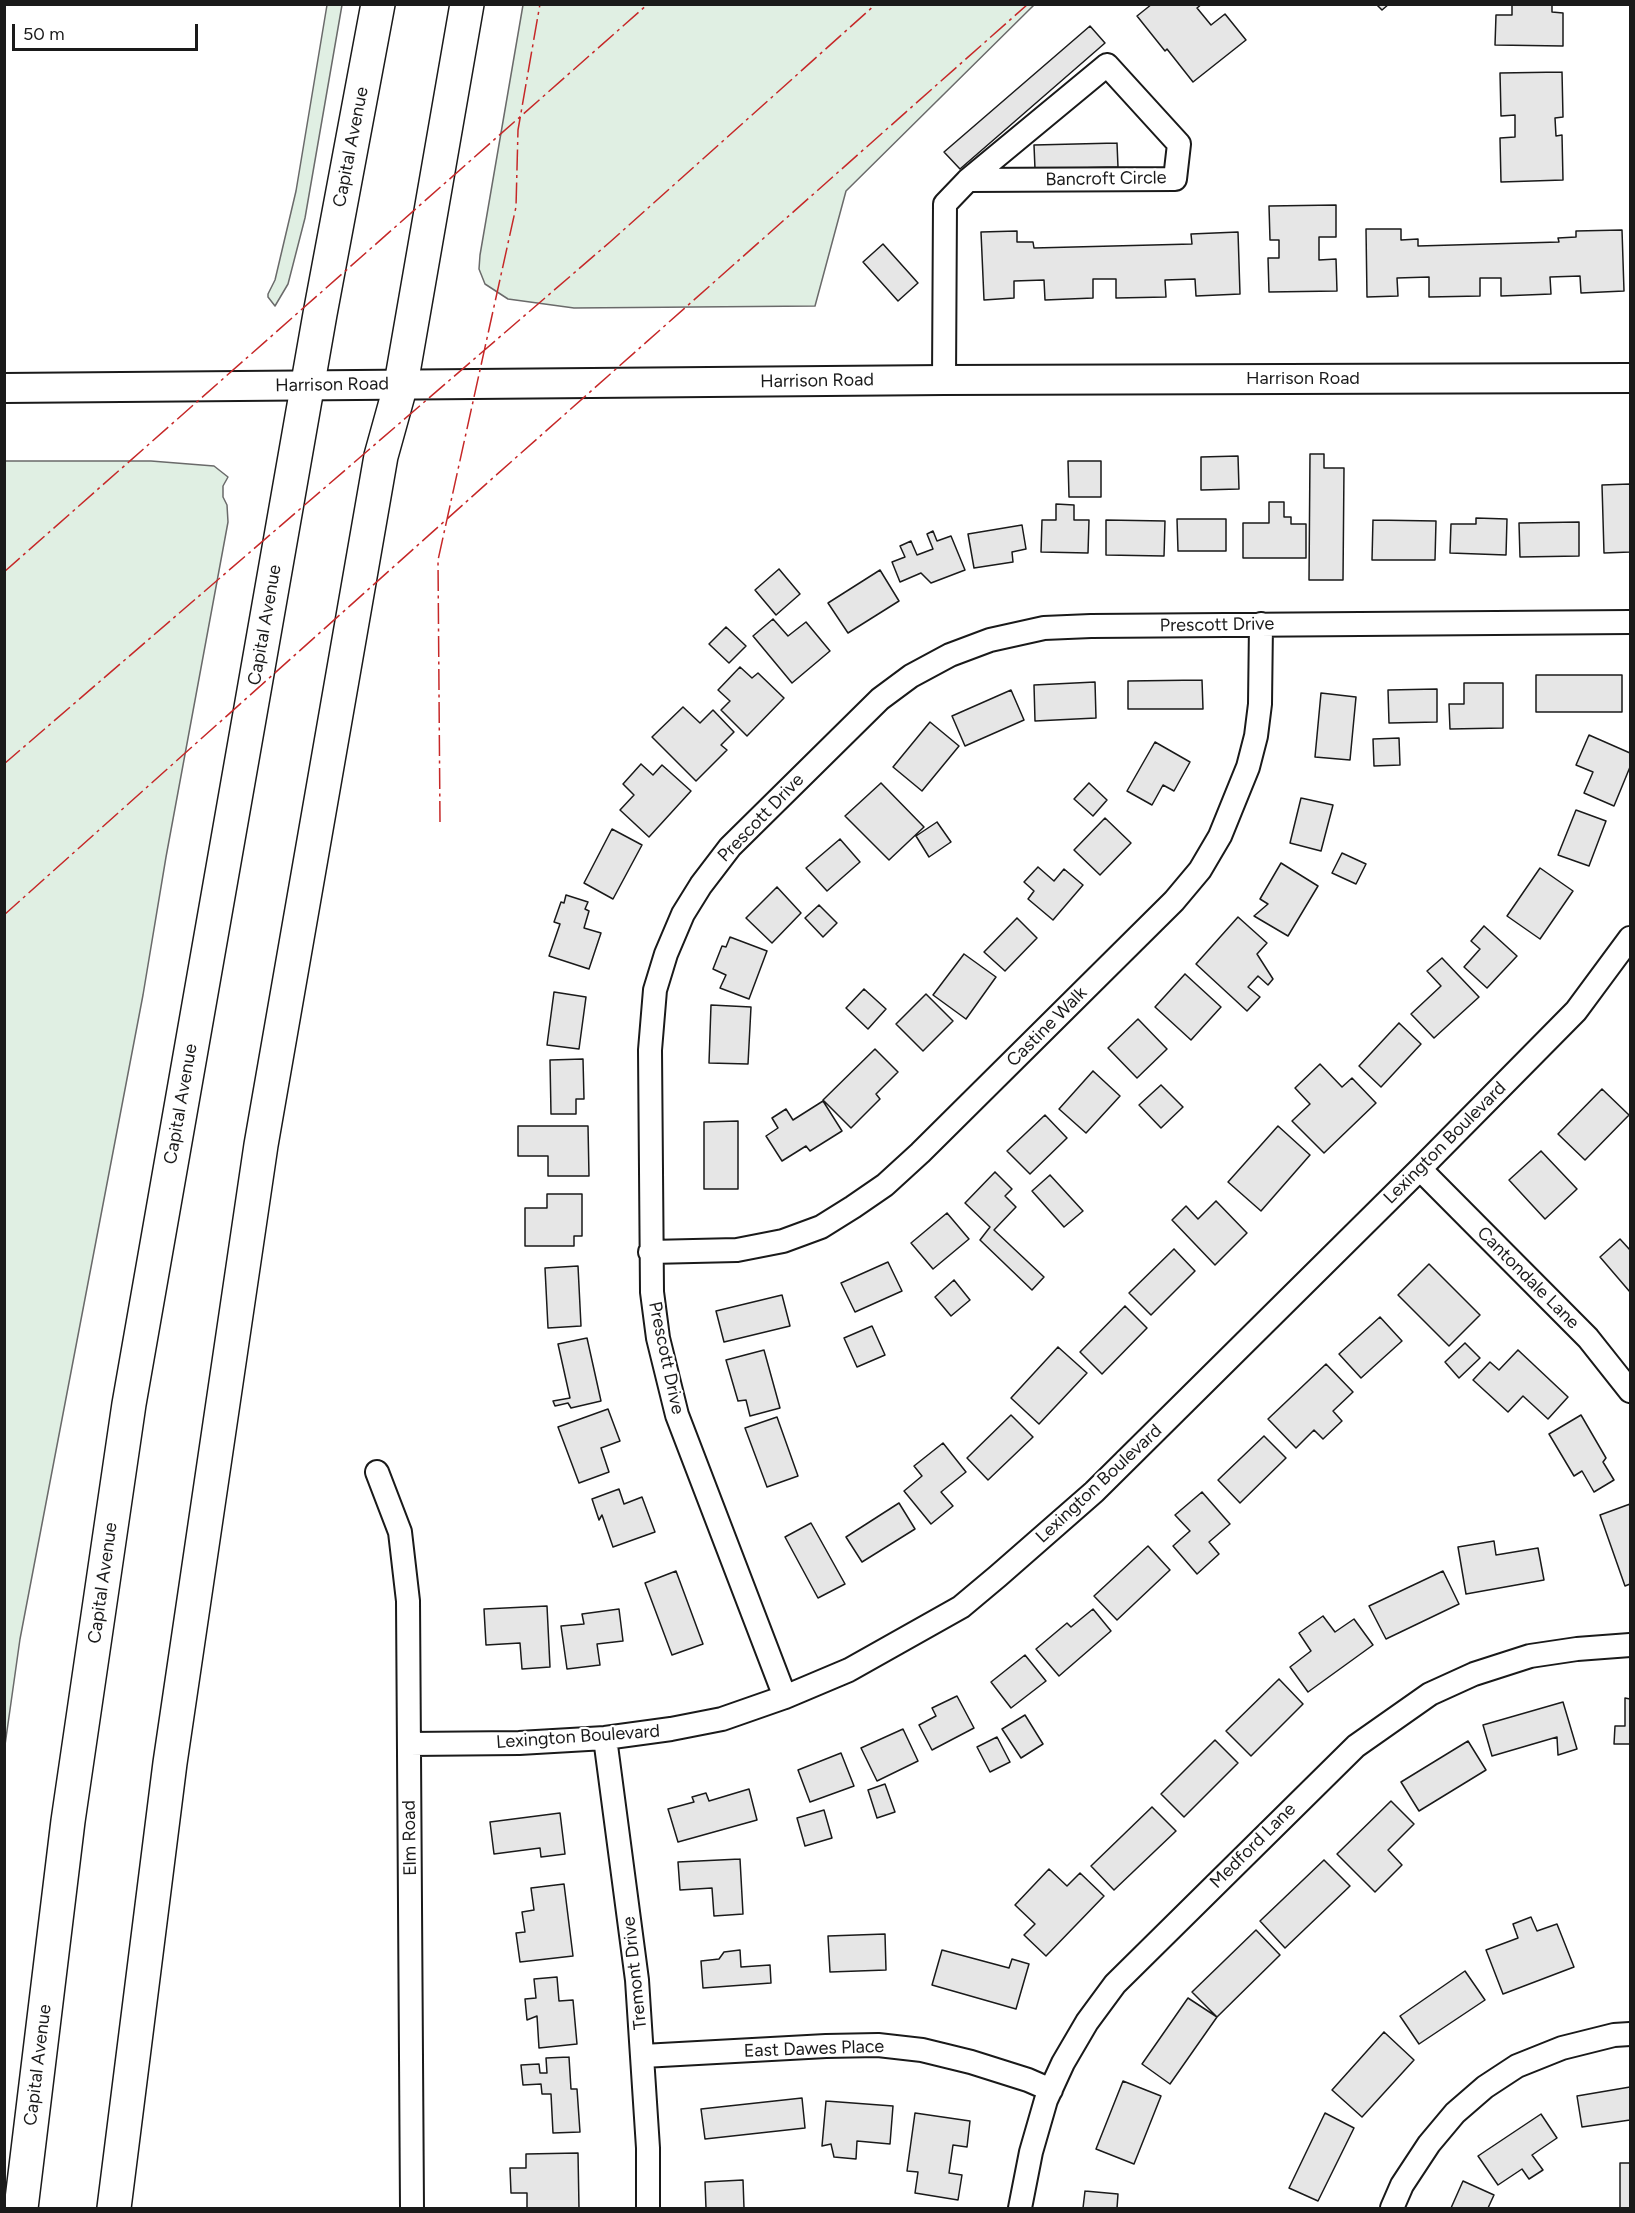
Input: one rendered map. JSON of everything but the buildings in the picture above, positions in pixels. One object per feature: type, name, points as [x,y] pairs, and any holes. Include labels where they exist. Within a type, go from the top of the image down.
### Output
[{"type":"highway","name":"Capital Avenue","points":[[21,2208],[68,1821],[129,1404],[308,385],[378,4]]},
{"type":"highway","points":[[114,2208],[170,1763],[261,1145],[381,456],[401,384],[467,4]]},
{"type":"street","name":"Bancroft Circle","points":[[944,380],[945,204],[968,180],[1107,65],[1179,144],[1175,179],[968,180]]},
{"type":"street","name":"Harrison Road","points":[[4,388],[944,380],[1630,378]]},
{"type":"street","name":"Prescott Drive","points":[[785,1697],[677,1415],[658,1338],[652,1292],[650,1050],[655,990],[666,954],[683,914],[701,885],[730,847],[880,699],[911,676],[940,660],[990,640],[1056,628],[1261,624],[1630,622]]},
{"type":"street","name":"Castine Walk","points":[[650,1251],[737,1250],[783,1241],[821,1227],[853,1207],[885,1185],[920,1153],[1174,901],[1200,870],[1220,836],[1248,767],[1256,736],[1260,704],[1261,624]]},
{"type":"street","name":"Lexington Boulevard","points":[[409,1744],[519,1743],[605,1738],[671,1730],[722,1719],[785,1697],[849,1670],[961,1606],[999,1576],[1094,1492],[1420,1169],[1576,1011],[1629,942]]},
{"type":"street","name":"Cantondale Lane","points":[[1420,1169],[1588,1338],[1630,1391]]},
{"type":"street","name":"Elm Road","points":[[377,1472],[400,1532],[408,1601],[412,2208]]},
{"type":"street","name":"Medford Lane","points":[[1020,2208],[1031,2152],[1046,2100],[1063,2063],[1087,2022],[1115,1984],[1356,1746],[1430,1694],[1474,1674],[1530,1656],[1577,1649],[1630,1645]]},
{"type":"street","name":"Tremont Drive","points":[[605,1738],[637,1980],[648,2148],[648,2208]]},
{"type":"street","points":[[1392,2208],[1402,2185],[1429,2144],[1455,2114],[1485,2087],[1517,2066],[1562,2048],[1614,2035],[1630,2034]]},
{"type":"street","name":"East Dawes Place","points":[[643,2056],[878,2045],[921,2050],[971,2062],[1028,2080],[1051,2090]]},
{"type":"green space","points":[[523,4],[1034,5],[846,191],[815,306],[574,308],[508,299],[485,284],[479,269]]},
{"type":"green space","points":[[327,5],[342,5],[305,218],[288,284],[275,306],[268,294],[275,280],[296,191]]},
{"type":"green space","points":[[5,461],[151,461],[214,466],[228,477],[223,486],[223,497],[227,505],[228,522],[143,995],[20,1639],[5,1745]]},
{"type":"power","points":[[440,822],[438,560],[516,207],[518,130],[540,4]]},
{"type":"power","points":[[4,572],[648,4]]},
{"type":"power","points":[[4,764],[610,242],[876,4]]},
{"type":"power","points":[[4,915],[1028,4]]}]
